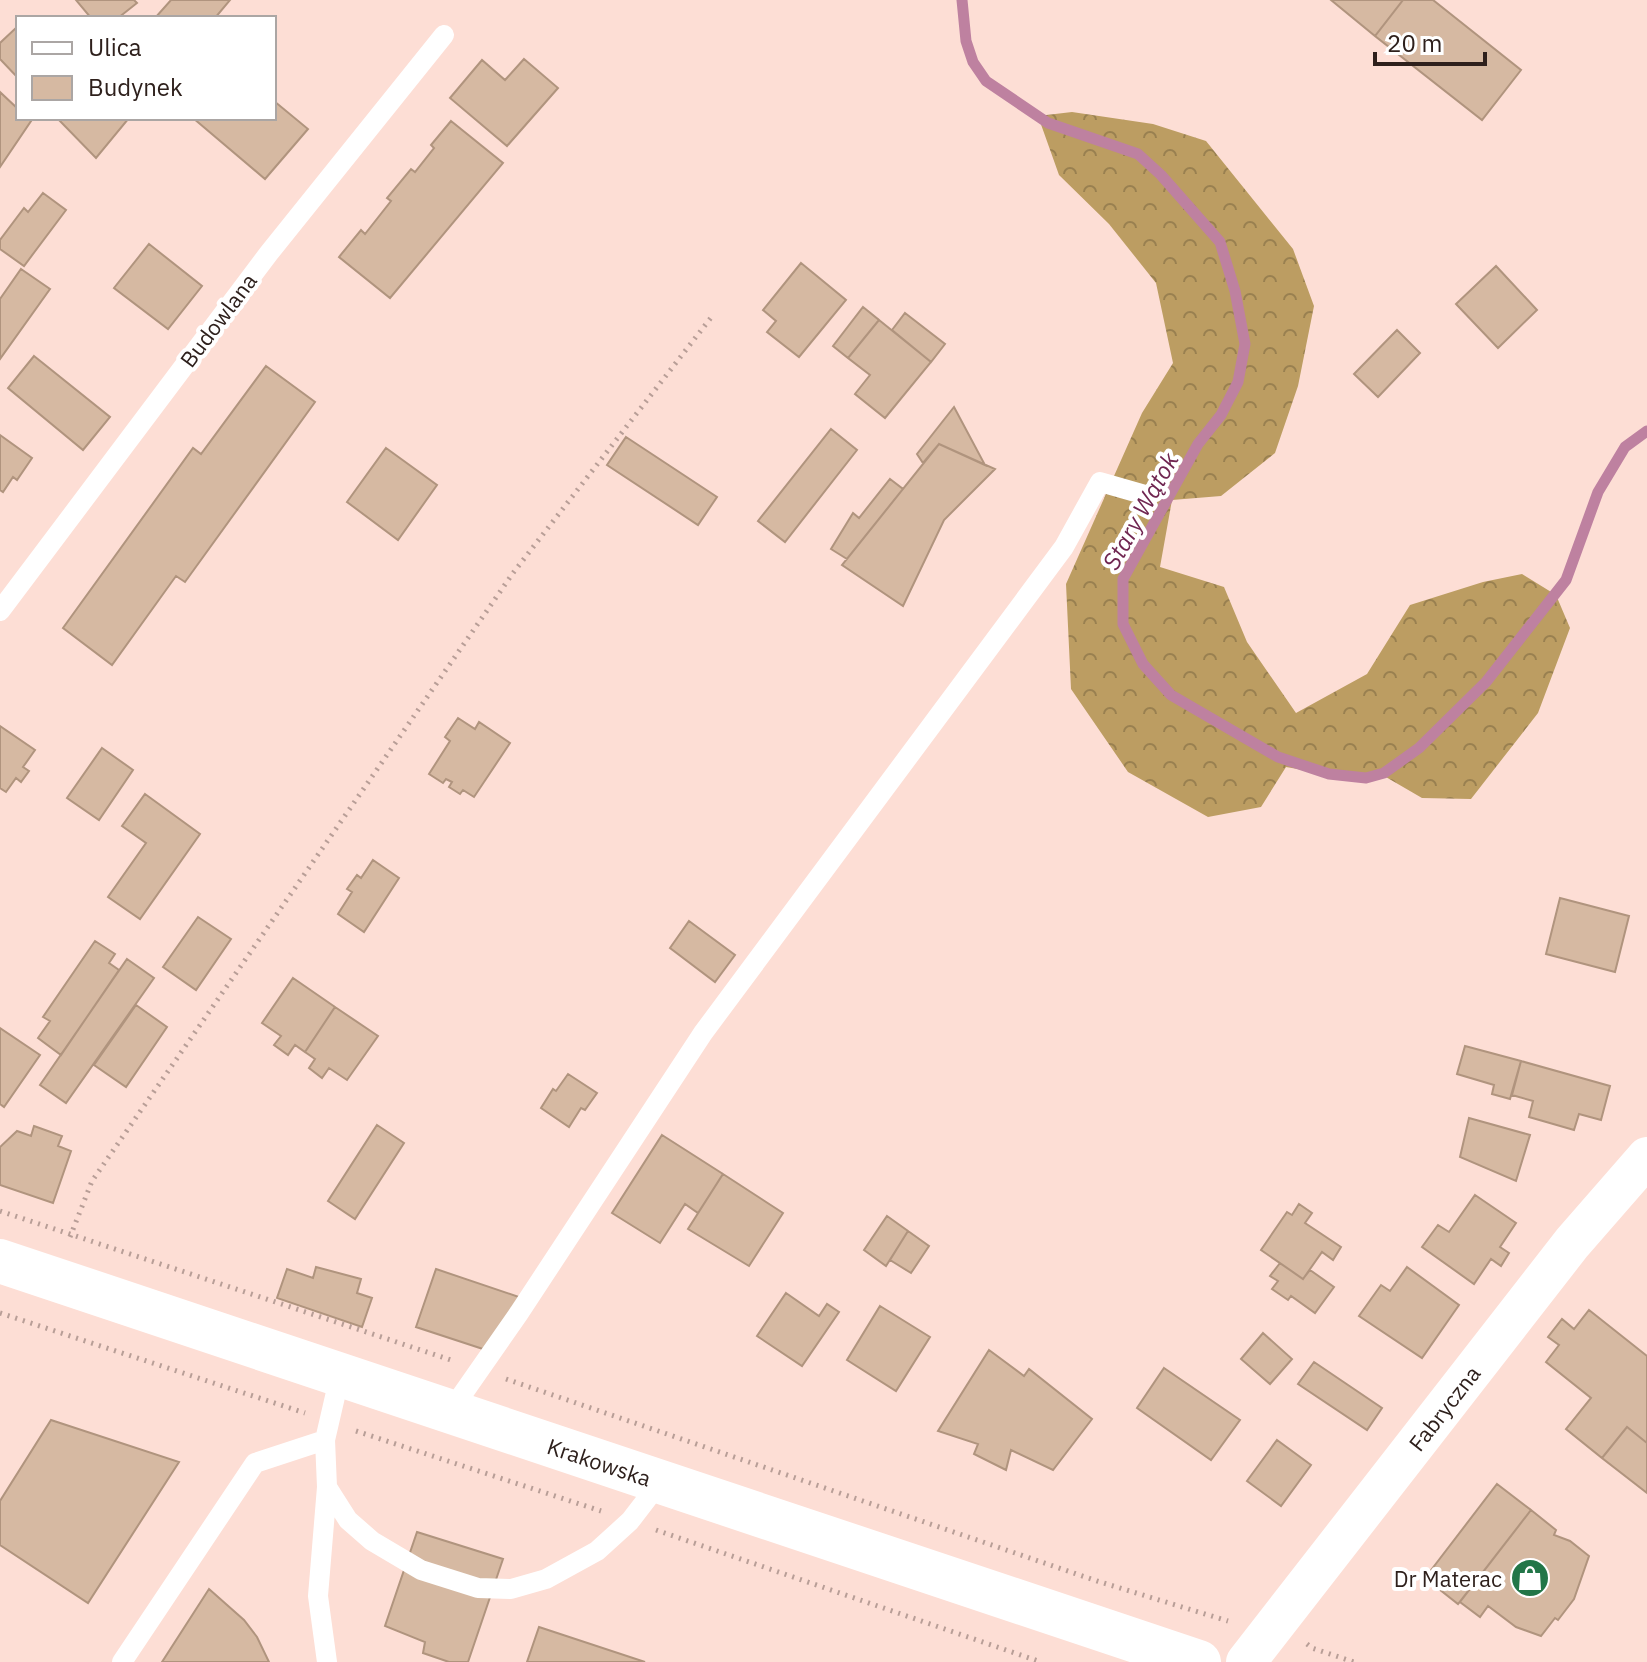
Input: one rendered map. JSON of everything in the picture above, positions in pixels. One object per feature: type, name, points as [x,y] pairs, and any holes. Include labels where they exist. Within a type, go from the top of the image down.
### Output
[{"type":"street","name":"Fabryczna","points":[[1246,1662],[1572,1243],[1647,1157]]},
{"type":"street","name":"Krakowska","points":[[0,1261],[1199,1662]]},
{"type":"lane","name":"Budowlana","points":[[0,611],[269,253],[444,35]]},
{"type":"lane","points":[[450,1412],[481,1370],[703,1033],[1064,547],[1100,482],[1149,496]]},
{"type":"lane","points":[[327,1662],[318,1596],[327,1487],[326,1431],[340,1375]]},
{"type":"lane","points":[[122,1662],[255,1463],[326,1431]]},
{"type":"lane","points":[[327,1487],[348,1520],[372,1541],[421,1570],[478,1588],[511,1589],[546,1579],[597,1551],[630,1521],[660,1482]]},
{"type":"path","points":[[71,1235],[92,1181],[513,573],[713,315]]},
{"type":"path","points":[[0,1211],[481,1370],[1097,1581],[1237,1624],[1253,1619],[1273,1625],[1297,1634],[1312,1648],[1354,1662]]},
{"type":"path","points":[[0,1313],[326,1431],[630,1521],[1041,1662]]},
{"type":"green space","points":[[1072,112],[1153,124],[1206,141],[1293,249],[1314,306],[1298,386],[1275,453],[1221,496],[1172,500],[1160,567],[1224,587],[1247,642],[1296,713],[1367,674],[1410,605],[1483,582],[1522,574],[1556,595],[1570,628],[1538,713],[1471,799],[1422,798],[1379,773],[1367,781],[1286,767],[1261,807],[1208,817],[1128,772],[1071,689],[1066,584],[1142,413],[1173,363],[1156,283],[1109,224],[1059,175],[1038,116]]},
{"type":"building","points":[[76,0],[134,0],[137,3],[121,16],[89,16]]},
{"type":"building","points":[[171,0],[230,0],[217,16],[157,16]]},
{"type":"building","points":[[1331,0],[1403,0],[1375,36]]},
{"type":"building","points":[[1403,0],[1433,0],[1521,70],[1482,120],[1375,36]]},
{"type":"building","points":[[16,28],[16,76],[0,59],[0,43]]},
{"type":"building","points":[[524,59],[558,88],[507,146],[450,98],[482,60],[505,80]]},
{"type":"building","points":[[0,92],[16,107],[16,120],[31,121],[0,167]]},
{"type":"building","points":[[276,103],[308,129],[265,179],[195,120],[276,120]]},
{"type":"building","points":[[59,120],[127,120],[96,158]]},
{"type":"building","points":[[451,121],[503,163],[390,298],[339,257],[361,230],[365,234],[391,201],[387,198],[411,169],[415,172],[434,148],[431,145]]},
{"type":"building","points":[[43,193],[66,210],[24,266],[0,249],[0,240],[24,208],[28,212]]},
{"type":"building","points":[[149,244],[202,286],[168,329],[114,288]]},
{"type":"building","points":[[801,263],[846,300],[799,357],[767,332],[776,321],[763,310]]},
{"type":"building","points":[[1496,266],[1537,310],[1498,348],[1456,304]]},
{"type":"building","points":[[21,269],[50,289],[0,359],[0,299]]},
{"type":"building","points":[[863,307],[879,320],[848,358],[833,346]]},
{"type":"building","points":[[905,313],[945,344],[931,362],[892,330]]},
{"type":"building","points":[[879,320],[931,362],[885,418],[855,394],[870,375],[848,358]]},
{"type":"building","points":[[1397,330],[1420,353],[1378,397],[1354,374]]},
{"type":"building","points":[[34,356],[110,417],[83,450],[8,388]]},
{"type":"building","points":[[266,366],[315,402],[185,582],[176,576],[112,665],[63,628],[193,448],[201,454]]},
{"type":"building","points":[[954,407],[985,465],[939,444],[923,463],[917,454]]},
{"type":"building","points":[[831,429],[857,450],[785,542],[758,521]]},
{"type":"building","points":[[0,435],[32,458],[17,480],[13,477],[3,492],[0,490]]},
{"type":"building","points":[[626,437],[717,497],[698,525],[607,465]]},
{"type":"building","points":[[939,444],[995,469],[944,520],[903,606],[842,565]]},
{"type":"building","points":[[386,448],[437,485],[398,540],[347,502]]},
{"type":"building","points":[[890,479],[903,489],[847,559],[831,549],[853,513],[859,518]]},
{"type":"building","points":[[458,718],[475,729],[479,722],[510,743],[474,797],[463,790],[460,794],[449,787],[452,782],[446,779],[443,783],[429,774],[450,741],[445,737]]},
{"type":"building","points":[[0,726],[35,750],[23,767],[29,771],[21,782],[16,778],[6,792],[0,788]]},
{"type":"building","points":[[102,748],[133,770],[99,820],[67,798]]},
{"type":"building","points":[[145,794],[200,834],[140,919],[108,897],[146,843],[122,826]]},
{"type":"building","points":[[373,860],[399,878],[364,932],[338,914],[352,892],[347,889],[357,875],[361,878]]},
{"type":"building","points":[[1560,898],[1629,916],[1615,972],[1546,954]]},
{"type":"building","points":[[198,917],[231,939],[196,990],[163,967]]},
{"type":"building","points":[[689,921],[735,955],[715,982],[670,948]]},
{"type":"building","points":[[95,941],[115,954],[109,963],[119,970],[61,1055],[38,1038],[50,1021],[43,1017]]},
{"type":"building","points":[[127,959],[154,978],[66,1103],[40,1085]]},
{"type":"building","points":[[293,978],[335,1007],[305,1052],[295,1045],[288,1055],[274,1045],[281,1036],[262,1023]]},
{"type":"building","points":[[136,1005],[167,1027],[126,1087],[94,1065]]},
{"type":"building","points":[[335,1007],[378,1036],[347,1080],[329,1068],[322,1078],[309,1068],[315,1059],[305,1052]]},
{"type":"building","points":[[0,1028],[40,1055],[4,1107],[0,1104]]},
{"type":"building","points":[[1465,1046],[1521,1061],[1510,1099],[1492,1094],[1494,1085],[1457,1074]]},
{"type":"building","points":[[1521,1061],[1610,1086],[1601,1120],[1579,1114],[1574,1130],[1529,1117],[1533,1101],[1512,1095]]},
{"type":"building","points":[[568,1074],[597,1093],[585,1110],[581,1108],[569,1127],[541,1108],[553,1089],[556,1091]]},
{"type":"building","points":[[1469,1118],[1530,1135],[1516,1181],[1460,1157]]},
{"type":"building","points":[[377,1125],[404,1143],[355,1219],[328,1201]]},
{"type":"building","points":[[34,1126],[62,1136],[58,1146],[71,1151],[53,1203],[0,1185],[0,1147],[17,1131],[31,1136]]},
{"type":"building","points":[[662,1135],[723,1174],[698,1213],[685,1204],[660,1243],[612,1213]]},
{"type":"building","points":[[723,1174],[783,1213],[749,1266],[688,1229]]},
{"type":"building","points":[[1475,1195],[1516,1223],[1500,1247],[1509,1253],[1501,1266],[1491,1259],[1474,1284],[1422,1247],[1438,1225],[1449,1232]]},
{"type":"building","points":[[1299,1204],[1312,1213],[1305,1223],[1341,1247],[1333,1260],[1322,1252],[1303,1279],[1261,1250],[1287,1212],[1292,1215]]},
{"type":"building","points":[[887,1216],[908,1231],[886,1266],[864,1250]]},
{"type":"building","points":[[908,1231],[929,1246],[911,1273],[890,1260]]},
{"type":"building","points":[[1280,1263],[1303,1279],[1310,1270],[1334,1287],[1315,1313],[1291,1296],[1288,1300],[1272,1289],[1278,1281],[1270,1276]]},
{"type":"building","points":[[316,1267],[361,1279],[357,1293],[372,1298],[362,1327],[277,1298],[287,1269],[313,1278]]},
{"type":"building","points":[[1407,1267],[1459,1305],[1422,1358],[1359,1316],[1381,1285],[1390,1291]]},
{"type":"building","points":[[436,1269],[519,1297],[486,1350],[416,1327]]},
{"type":"building","points":[[786,1293],[819,1316],[827,1304],[839,1312],[802,1366],[757,1336]]},
{"type":"building","points":[[880,1306],[930,1337],[896,1391],[847,1360]]},
{"type":"building","points":[[1589,1310],[1647,1356],[1647,1443],[1627,1427],[1602,1458],[1566,1429],[1591,1398],[1546,1362],[1559,1345],[1548,1337],[1562,1319],[1574,1329]]},
{"type":"building","points":[[1263,1333],[1292,1359],[1270,1384],[1241,1359]]},
{"type":"building","points":[[989,1350],[1024,1376],[1029,1369],[1092,1419],[1053,1470],[1011,1450],[1006,1470],[974,1454],[978,1444],[938,1431]]},
{"type":"building","points":[[1314,1362],[1382,1408],[1367,1430],[1298,1384]]},
{"type":"building","points":[[1164,1368],[1240,1420],[1211,1460],[1137,1408]]},
{"type":"building","points":[[51,1420],[179,1462],[88,1603],[0,1545],[0,1501]]},
{"type":"building","points":[[1627,1427],[1647,1443],[1647,1493],[1602,1458]]},
{"type":"building","points":[[1277,1440],[1311,1465],[1281,1506],[1247,1481]]},
{"type":"building","points":[[1497,1484],[1531,1510],[1458,1604],[1425,1578]]},
{"type":"building","name":"Dr Materac","points":[[1531,1510],[1556,1530],[1554,1535],[1570,1541],[1589,1556],[1574,1599],[1541,1636],[1516,1627],[1488,1606],[1480,1617],[1460,1602]]},
{"type":"building","points":[[417,1532],[503,1559],[468,1662],[449,1662],[423,1653],[425,1642],[385,1626]]},
{"type":"building","points":[[209,1589],[244,1620],[257,1637],[269,1662],[162,1662]]},
{"type":"building","points":[[539,1627],[645,1662],[527,1662]]},
{"type":"waterway","name":"Stary Wątok","points":[[962,0],[966,41],[973,62],[986,81],[1048,123],[1138,154],[1161,175],[1220,242],[1235,291],[1245,344],[1238,382],[1221,415],[1198,444],[1123,579],[1123,624],[1143,664],[1171,695],[1278,757],[1329,774],[1366,778],[1384,773],[1419,748],[1486,682],[1566,580],[1598,492],[1625,447],[1647,431]]},
{"type":"place","name":"Dr Materac","points":[[1530,1578]]}]
